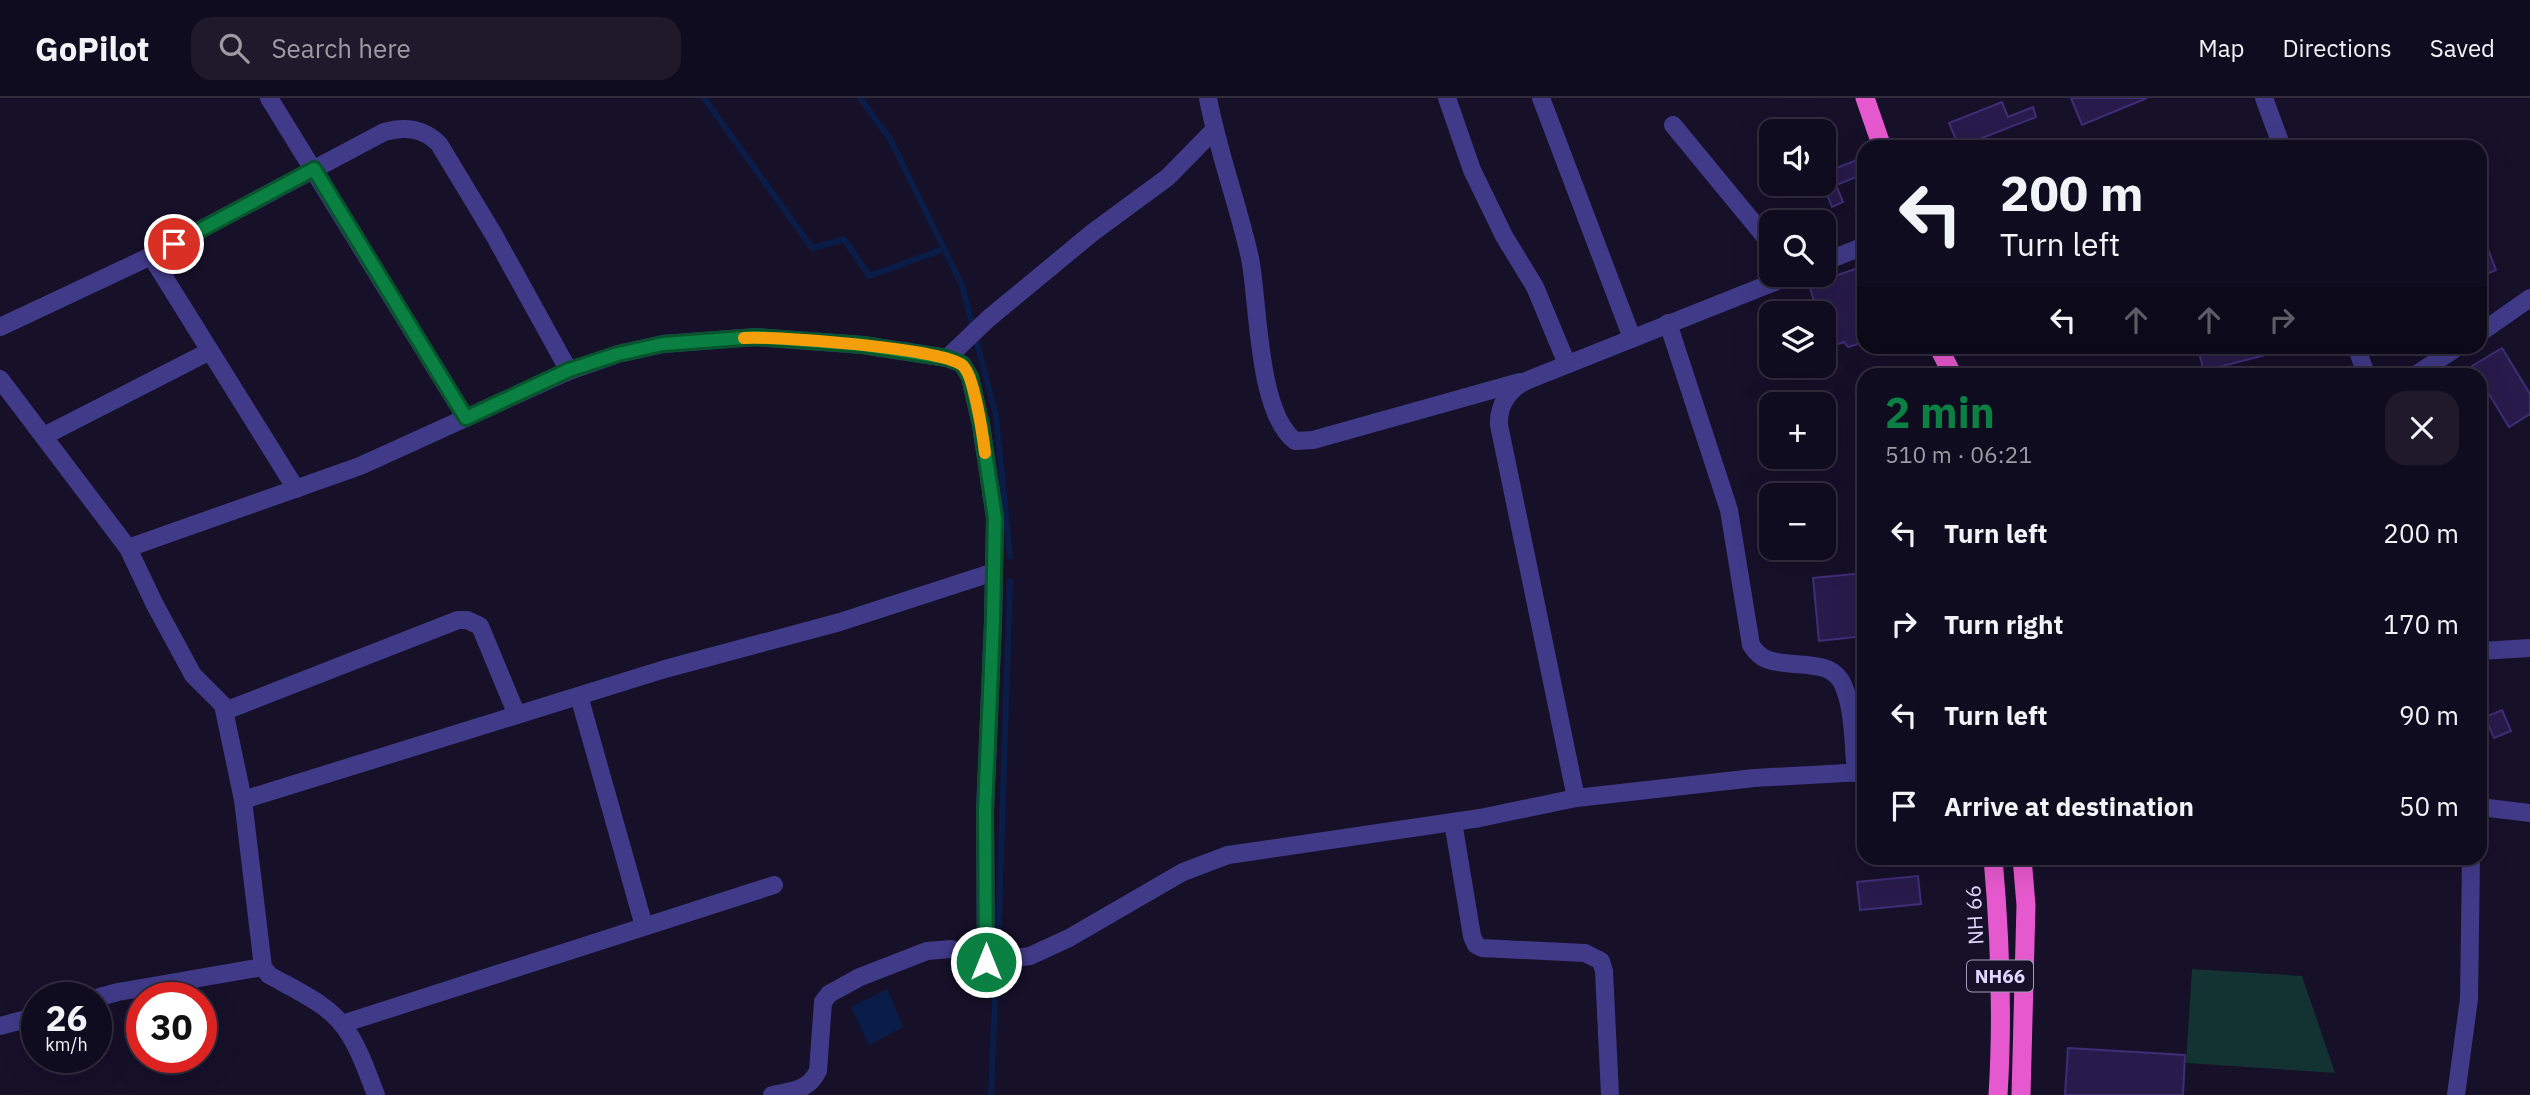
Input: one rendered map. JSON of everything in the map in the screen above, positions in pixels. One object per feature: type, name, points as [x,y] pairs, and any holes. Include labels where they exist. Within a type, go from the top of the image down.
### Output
[{"type":"highway","points":[[1864,98],[1879,140]]},
{"type":"highway","name":"NH 66","points":[[1994,865],[1998,910],[2000,998],[1998,1095]]},
{"type":"highway","name":"NH66","points":[[2021,1095],[2026,905],[2023,865]]},
{"type":"street","points":[[269,98],[466,418]]},
{"type":"street","points":[[1208,98],[1250,259],[1268,384],[1284,433],[1295,441],[1313,440],[1362,428],[1526,381],[1761,287]]},
{"type":"street","points":[[1447,98],[1472,170],[1504,236],[1535,287],[1567,364]]},
{"type":"street","points":[[1541,98],[1632,338]]},
{"type":"street","points":[[2264,98],[2279,140]]},
{"type":"street","points":[[1673,125],[1759,229]]},
{"type":"street","points":[[0,327],[151,256],[384,132],[417,129],[430,135],[439,144],[569,370]]},
{"type":"street","points":[[947,358],[988,319],[1092,233],[1168,177],[1215,129]]},
{"type":"street","points":[[1836,257],[1857,249]]},
{"type":"street","points":[[151,256],[296,489]]},
{"type":"street","points":[[2487,328],[2530,298]]},
{"type":"street","points":[[1668,323],[1729,510],[1751,645],[1758,655],[1769,661],[1821,667],[1838,676],[1847,697],[1857,755]]},
{"type":"street","points":[[128,548],[360,466],[569,370],[618,354],[663,344],[756,337],[863,345],[947,358],[962,364],[967,369],[981,425],[995,518],[985,811],[986,962]]},
{"type":"street","points":[[44,436],[210,351]]},
{"type":"street","points":[[2426,368],[2447,354]]},
{"type":"street","points":[[0,379],[128,548],[154,603],[194,675],[221,701],[243,800],[263,967],[269,975],[323,1006],[342,1024],[354,1044],[376,1095]]},
{"type":"street","points":[[1526,381],[1505,399],[1499,410],[1499,425],[1576,798]]},
{"type":"street","points":[[243,800],[665,669],[840,622],[994,572]]},
{"type":"street","points":[[225,711],[458,620],[467,620],[480,626],[517,715]]},
{"type":"street","points":[[2487,651],[2530,648]]},
{"type":"street","points":[[579,696],[644,926]]},
{"type":"street","points":[[772,1095],[801,1090],[814,1080],[818,1072],[823,1002],[830,994],[860,976],[927,951],[951,949],[986,962],[1030,956],[1069,939],[1191,868],[1228,855],[1453,822],[1576,798],[1754,778],[1857,773]]},
{"type":"street","points":[[2487,808],[2530,813]]},
{"type":"street","points":[[1453,822],[1472,936],[1476,946],[1585,953],[1601,961],[1604,971],[1610,1095]]},
{"type":"street","points":[[2456,1095],[2469,999],[2471,865]]},
{"type":"street","points":[[342,1024],[774,885]]},
{"type":"street","points":[[112,994],[263,967]]},
{"type":"street","points":[[0,1026],[21,1020]]},
{"type":"green space","points":[[2192,969],[2302,976],[2335,1073],[2186,1063]]},
{"type":"water","points":[[887,989],[903,1027],[869,1045],[851,1007]]},
{"type":"building","points":[[2071,98],[2147,98],[2082,125]]},
{"type":"building","points":[[2002,102],[2008,117],[2033,107],[2036,117],[1977,140],[1956,140],[1949,123]]},
{"type":"building","points":[[1857,160],[1857,177],[1836,185],[1836,168]]},
{"type":"building","points":[[1836,185],[1843,202],[1832,207],[1828,196],[1836,196]]},
{"type":"building","points":[[2487,246],[2496,270],[2487,274]]},
{"type":"building","points":[[1857,268],[1857,344],[1848,347],[1844,342],[1836,345],[1836,301],[1814,301],[1810,287],[1836,287],[1836,276]]},
{"type":"building","points":[[2502,348],[2530,394],[2530,414],[2509,427],[2487,391],[2487,368],[2472,366]]},
{"type":"building","points":[[2199,354],[2265,355],[2215,368],[2203,368]]},
{"type":"building","points":[[1857,574],[1857,637],[1819,641],[1813,578]]},
{"type":"building","points":[[2502,710],[2511,731],[2494,738],[2487,716]]},
{"type":"building","points":[[1918,876],[1921,904],[1860,910],[1857,882]]},
{"type":"building","points":[[2068,1048],[2185,1055],[2183,1095],[2065,1095]]},
{"type":"waterway","points":[[704,98],[812,248],[844,239],[869,276],[944,249]]},
{"type":"waterway","points":[[860,98],[890,139],[962,285],[996,416],[1010,556]]},
{"type":"waterway","points":[[998,947],[1010,581]]},
{"type":"waterway","points":[[991,1095],[996,974]]},
{"type":"slow traffic","points":[[744,338],[863,345],[947,358],[962,364],[970,377],[985,453]]},
{"type":"route","points":[[174,244],[314,169],[466,418],[569,370],[618,354],[663,344],[756,337],[863,345],[947,358],[962,364],[970,377],[981,425],[995,518],[985,811],[986,962]]}]
